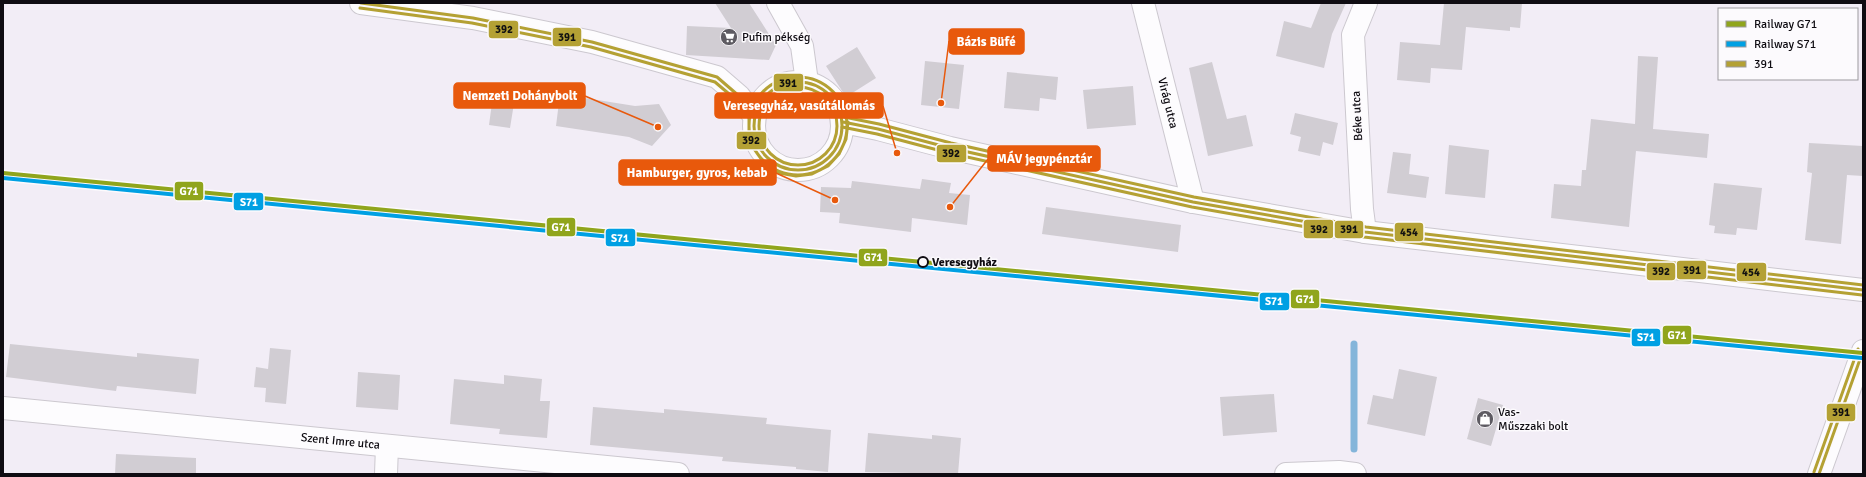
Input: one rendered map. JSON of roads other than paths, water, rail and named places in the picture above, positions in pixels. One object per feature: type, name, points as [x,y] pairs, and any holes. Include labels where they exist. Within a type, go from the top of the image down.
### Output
[{"type":"street","points":[[361,3],[473,18],[592,42],[718,77],[739,96],[754,116]]},
{"type":"street","points":[[778,3],[802,46],[807,82]]},
{"type":"street","name":"Virág utca","points":[[1143,3],[1193,202]]},
{"type":"street","name":"Béke utca","points":[[1365,232],[1362,209],[1354,35],[1366,3]]},
{"type":"street","points":[[793,82],[807,82],[820,87],[831,96],[839,108],[842,122],[842,137],[835,151],[825,162],[811,169],[796,171],[780,168],[768,159],[758,147],[754,132],[754,116],[759,103],[768,93],[780,85],[793,82]]},
{"type":"street","points":[[842,122],[878,129],[950,148],[1193,202],[1365,232],[1863,290]]},
{"type":"street","points":[[1819,474],[1863,351]]},
{"type":"street","name":"Szent Imre utca","points":[[3,408],[678,474]]},
{"type":"street","points":[[386,474],[387,446]]},
{"type":"street","points":[[1286,474],[1339,472],[1355,474]]},
{"type":"waterway","points":[[1354,344],[1354,449]]},
{"type":"rail line","name":"G71","points":[[3,173],[1863,353]]},
{"type":"rail line","name":"S71","points":[[3,178],[1862,358]]},
{"type":"place","name":"Pufim pékség","points":[[729,37]]},
{"type":"place","name":"Bázis Büfé","points":[[941,103]]},
{"type":"place","name":"Nemzeti Dohánybolt","points":[[658,127]]},
{"type":"place","name":"Veresegyház, vasútállomás","points":[[897,153]]},
{"type":"place","name":"Hamburger, gyros, kebab","points":[[835,200]]},
{"type":"place","name":"MÁV jegypénztár","points":[[950,207]]},
{"type":"place","name":"Veresegyház","points":[[923,262]]},
{"type":"place","name":"Vas- Műszzaki bolt","points":[[1485,419]]}]
